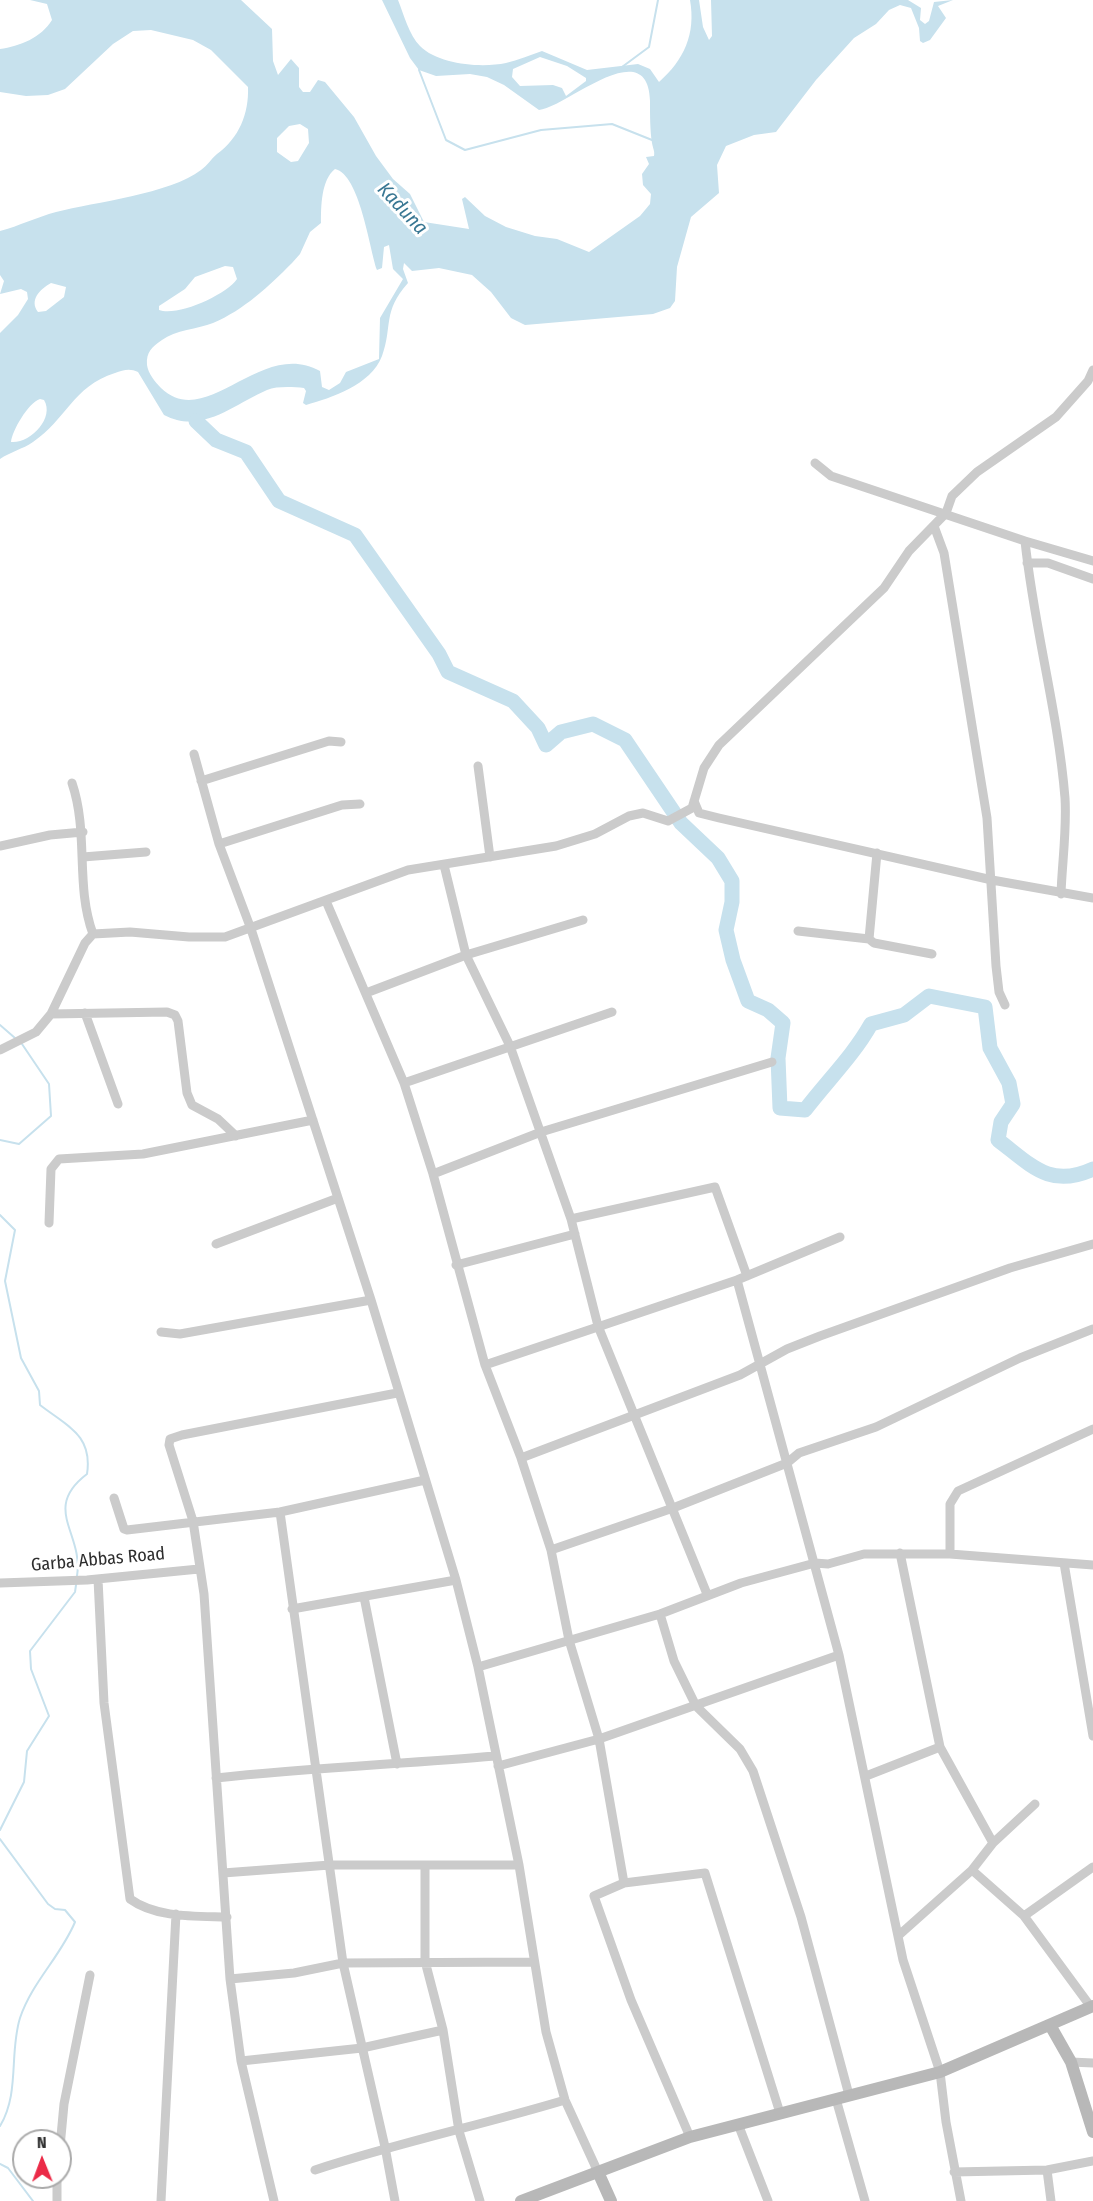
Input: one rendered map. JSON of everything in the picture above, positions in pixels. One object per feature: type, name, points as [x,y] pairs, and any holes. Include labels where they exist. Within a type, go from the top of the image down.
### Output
[{"type":"street","points":[[1,1050],[36,1032],[51,1014],[85,943],[93,934],[130,932],[216,937],[251,929],[389,875],[555,846],[594,834],[629,816],[643,813],[668,821],[693,805],[704,768],[719,745],[884,588],[909,551],[946,513],[952,496],[977,472],[1056,417],[1088,381],[1093,370]]},
{"type":"street","points":[[815,463],[831,476],[1025,541],[1093,561]]},
{"type":"street","points":[[934,525],[944,554],[987,818],[996,966],[999,992],[1005,1005]]},
{"type":"street","points":[[1025,541],[1031,598],[1058,738],[1064,790],[1061,894]]},
{"type":"street","points":[[1027,563],[1048,563],[1093,579]]},
{"type":"street","points":[[201,781],[329,741],[341,742]]},
{"type":"street","points":[[194,754],[219,844],[251,929],[371,1300],[397,1393],[456,1580],[478,1667],[519,1865],[546,2032],[565,2100],[611,2201]]},
{"type":"street","points":[[478,766],[490,857]]},
{"type":"street","points":[[72,783],[79,805],[83,832],[84,906],[93,934]]},
{"type":"street","points":[[219,844],[342,805],[360,804]]},
{"type":"street","points":[[693,805],[699,813],[709,816],[992,880],[1093,898]]},
{"type":"street","points":[[0,846],[50,835],[83,832]]},
{"type":"street","points":[[83,857],[146,852]]},
{"type":"street","points":[[869,939],[877,853]]},
{"type":"street","points":[[444,865],[466,955],[510,1046],[571,1219],[598,1326],[707,1594]]},
{"type":"street","points":[[326,901],[404,1083],[433,1174],[485,1365],[521,1458],[551,1550],[569,1640],[599,1739],[624,1883]]},
{"type":"street","points":[[366,993],[466,955],[583,920]]},
{"type":"street","points":[[798,931],[869,939],[874,943],[932,954]]},
{"type":"street","points":[[51,1014],[167,1012],[175,1015],[178,1021],[188,1093],[192,1105],[218,1119],[236,1136]]},
{"type":"street","points":[[404,1083],[612,1012]]},
{"type":"street","points":[[85,1013],[117,1104]]},
{"type":"street","points":[[433,1174],[541,1132],[772,1062]]},
{"type":"street","points":[[49,1223],[51,1169],[58,1159],[143,1154],[313,1120]]},
{"type":"street","points":[[571,1219],[715,1187],[742,1278],[759,1364],[839,1655],[903,1960],[940,2072],[954,2172],[961,2201]]},
{"type":"street","points":[[216,1244],[338,1198]]},
{"type":"street","points":[[456,1264],[575,1234]]},
{"type":"street","points":[[485,1365],[742,1278],[840,1237]]},
{"type":"street","points":[[521,1458],[740,1375],[787,1348],[1010,1268],[1093,1244]]},
{"type":"street","points":[[160,1332],[180,1334],[371,1300]]},
{"type":"street","points":[[551,1550],[673,1508],[787,1463],[799,1453],[876,1427],[1010,1362],[1093,1329]]},
{"type":"street","points":[[272,2200],[241,2061],[230,1979],[204,1594],[193,1521],[171,1453],[170,1439],[397,1393]]},
{"type":"street","points":[[950,1554],[950,1504],[958,1491],[1093,1429]]},
{"type":"street","points":[[114,1498],[123,1529],[128,1530],[280,1512],[425,1480]]},
{"type":"street","points":[[280,1512],[343,1963],[395,2201]]},
{"type":"street","points":[[900,1553],[940,1747],[993,1843]]},
{"type":"street","points":[[478,1667],[660,1614],[707,1594],[815,1563],[828,1564],[864,1554],[950,1554],[1093,1565]]},
{"type":"street","points":[[1064,1563],[1093,1736]]},
{"type":"street","name":"Garba Abbas Road","points":[[0,1583],[63,1582],[200,1569]]},
{"type":"street","points":[[98,1579],[104,1703],[130,1899],[141,1907],[176,1914],[226,1917]]},
{"type":"street","points":[[292,1609],[456,1580]]},
{"type":"street","points":[[364,1597],[397,1764]]},
{"type":"street","points":[[660,1614],[674,1661],[696,1706],[740,1749],[753,1771],[801,1917],[849,2095]]},
{"type":"street","points":[[498,1766],[599,1739],[696,1706],[772,1676],[839,1655]]},
{"type":"street","points":[[866,1776],[940,1747]]},
{"type":"street","points":[[216,1778],[317,1767],[397,1764],[495,1756]]},
{"type":"street","points":[[898,1936],[972,1870],[993,1843],[1035,1804]]},
{"type":"street","points":[[223,1873],[330,1865],[519,1865]]},
{"type":"street","points":[[425,1866],[425,1961],[443,2030],[459,2131],[480,2201]]},
{"type":"street","points":[[1024,1916],[1093,1867]]},
{"type":"street","points":[[520,2201],[690,2137],[940,2072],[1092,2007],[1024,1916],[972,1870]]},
{"type":"street","points":[[690,2137],[631,2000],[594,1896],[624,1883],[705,1873],[780,2113]]},
{"type":"street","points":[[161,2201],[176,1914]]},
{"type":"street","points":[[230,1979],[294,1973],[343,1963],[533,1962]]},
{"type":"street","points":[[62,2129],[64,2104],[90,1975]]},
{"type":"street","points":[[1050,2025],[1071,2062],[1093,2132]]},
{"type":"street","points":[[241,2061],[362,2048],[443,2030]]},
{"type":"street","points":[[1071,2062],[1093,2062]]},
{"type":"street","points":[[836,2099],[865,2201]]},
{"type":"street","points":[[315,2170],[385,2147],[459,2131],[565,2100]]},
{"type":"street","points":[[738,2124],[768,2201]]},
{"type":"street","points":[[954,2172],[1047,2170],[1093,2161]]},
{"type":"street","points":[[1047,2170],[1052,2201]]},
{"type":"water","name":"Kaduna","points":[[30,0],[241,0],[272,29],[273,61],[278,75],[291,59],[299,68],[299,87],[303,92],[310,92],[318,80],[325,82],[354,117],[376,156],[393,179],[410,194],[424,222],[469,229],[462,199],[465,197],[485,216],[506,227],[535,236],[557,239],[589,252],[640,216],[650,204],[651,194],[643,185],[642,174],[649,164],[646,157],[654,156],[650,101],[646,81],[635,73],[621,73],[603,79],[539,110],[504,85],[487,77],[470,74],[436,76],[419,70],[410,58],[382,0],[398,0],[407,24],[420,46],[449,61],[473,65],[496,64],[510,62],[542,51],[587,70],[638,64],[650,69],[659,82],[675,65],[686,46],[691,24],[690,0],[699,0],[703,27],[709,40],[712,36],[711,0],[908,0],[921,8],[920,20],[925,24],[929,21],[934,2],[953,0],[938,6],[946,18],[930,40],[923,43],[920,41],[919,28],[911,8],[900,5],[889,10],[876,24],[854,38],[816,80],[776,132],[754,135],[726,146],[717,165],[719,193],[691,217],[677,267],[675,301],[670,308],[653,314],[525,325],[511,318],[491,292],[472,275],[439,268],[412,271],[404,263],[403,269],[408,283],[391,311],[382,356],[369,375],[349,389],[306,405],[303,403],[306,391],[304,388],[271,389],[205,420],[191,422],[164,415],[138,372],[124,370],[89,386],[45,433],[0,459],[0,333],[18,315],[28,299],[27,292],[21,289],[0,294],[4,281],[0,275],[0,231],[56,212],[152,191],[187,178],[203,168],[231,141],[241,125],[247,107],[248,87],[211,50],[193,40],[151,30],[133,31],[113,44],[65,89],[48,95],[26,96],[0,92],[0,49],[15,46],[42,32],[52,20],[47,4]],"holes":[[[540,57],[567,66],[586,78],[586,81],[566,96],[562,88],[553,85],[520,86],[512,77],[513,69]],[[300,124],[308,129],[309,143],[298,161],[291,162],[277,152],[277,138],[289,126]],[[335,169],[344,174],[357,198],[377,270],[382,268],[384,247],[389,245],[393,269],[403,279],[380,318],[379,359],[346,372],[340,383],[329,390],[322,387],[320,371],[298,364],[276,366],[255,373],[216,393],[197,399],[179,399],[161,388],[148,368],[147,360],[150,350],[167,337],[224,318],[256,297],[283,272],[300,254],[310,232],[321,223],[323,194],[327,180]],[[225,266],[233,267],[237,279],[223,292],[201,303],[177,310],[159,310],[159,306],[185,289],[195,277]],[[51,283],[66,287],[64,297],[46,311],[38,312],[35,299],[43,288]],[[40,399],[44,400],[47,407],[43,422],[26,439],[11,442],[17,425],[31,406]]]},
{"type":"waterway","points":[[622,67],[649,47],[658,0]]},
{"type":"waterway","points":[[419,70],[446,140],[465,150],[541,130],[612,124],[652,140]]},
{"type":"waterway","points":[[196,421],[216,440],[246,452],[279,501],[355,535],[439,654],[448,672],[513,701],[538,728],[546,745],[561,732],[593,724],[625,740],[681,823],[718,858],[732,881],[732,902],[726,930],[733,960],[748,1001],[768,1010],[783,1023],[778,1058],[780,1108],[805,1110],[848,1058],[871,1024],[904,1015],[929,996],[985,1007],[990,1048],[1009,1083],[1013,1104],[1001,1122],[998,1140],[1031,1165],[1053,1175],[1078,1175],[1093,1169]]},
{"type":"waterway","points":[[0,1025],[15,1038]]},
{"type":"waterway","points":[[0,1140],[19,1144],[51,1116],[49,1084],[22,1044]]},
{"type":"waterway","points":[[0,1215],[15,1230],[5,1281],[21,1358],[39,1391],[40,1405],[76,1433],[86,1450],[87,1474],[74,1487],[67,1499],[65,1510],[78,1561],[77,1576]]},
{"type":"waterway","points":[[0,1830],[24,1782],[27,1751],[49,1716],[31,1669],[30,1651],[75,1592],[76,1585]]},
{"type":"waterway","points":[[0,1839],[48,1904],[55,1909],[65,1910],[75,1922],[25,2005],[20,2018],[10,2100],[0,2126]]},
{"type":"waterway","points":[[0,2164],[8,2168],[33,2201]]}]
